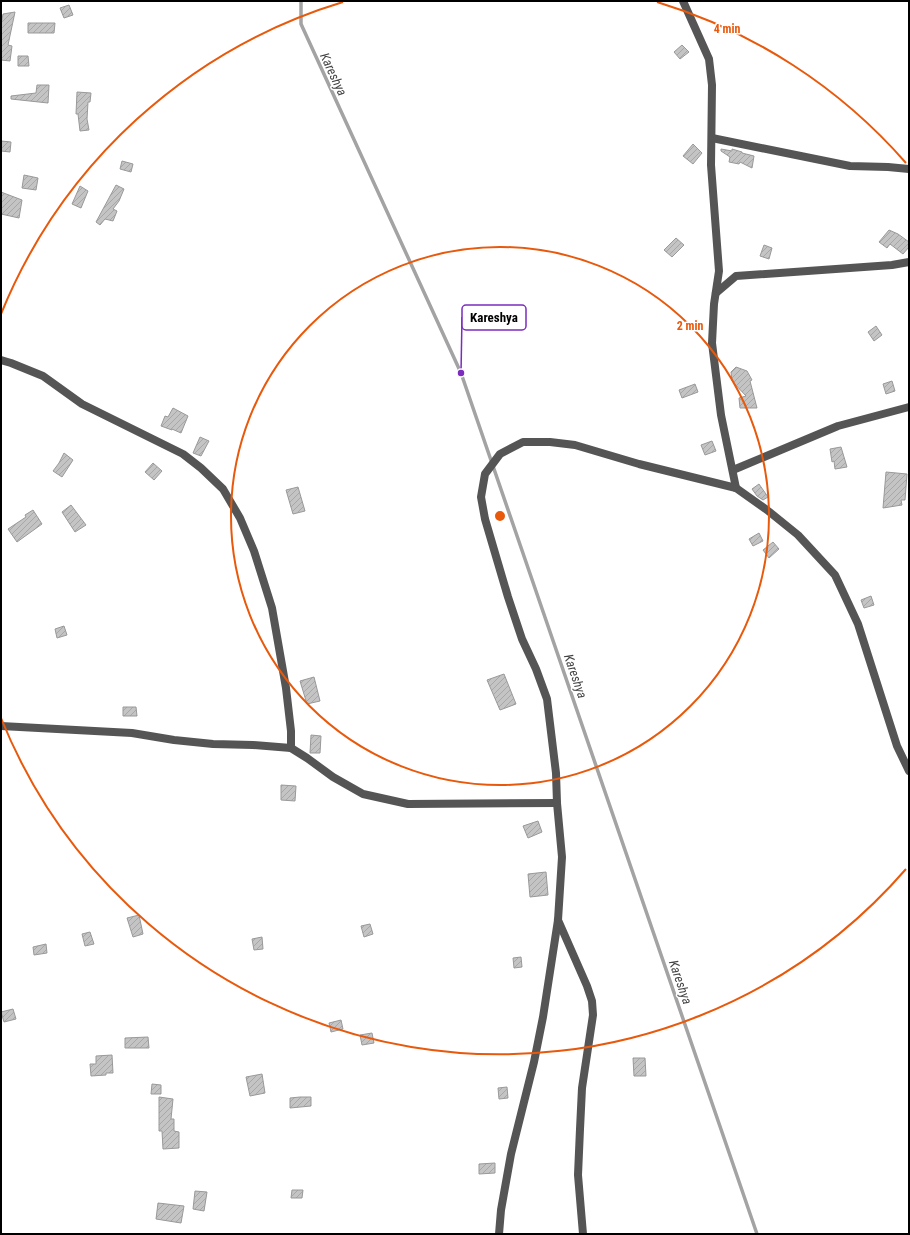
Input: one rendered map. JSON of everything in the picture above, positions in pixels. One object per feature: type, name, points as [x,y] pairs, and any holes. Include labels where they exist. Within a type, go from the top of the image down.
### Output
[{"type":"street","points":[[683,1],[708,59],[712,85],[711,165],[719,271],[712,343],[721,415],[736,488]]},
{"type":"street","points":[[712,138],[850,166],[888,167],[909,170]]},
{"type":"street","points":[[716,293],[736,276],[892,265],[909,262]]},
{"type":"street","points":[[1,360],[43,376],[82,404],[183,454],[201,468],[223,489],[240,518],[254,551],[272,608],[288,708],[291,731],[291,748]]},
{"type":"street","points":[[733,470],[838,426],[909,407]]},
{"type":"street","points":[[499,1234],[501,1210],[511,1154],[534,1062],[543,1017],[558,920],[562,857],[556,773],[547,699],[536,669],[522,639],[508,597],[485,519],[481,497],[485,474],[500,454],[524,442],[550,442],[576,445],[639,464],[736,488],[767,510],[798,535],[835,576],[858,624],[897,746],[909,772]]},
{"type":"street","points":[[1,726],[132,733],[213,744],[291,748],[333,777],[363,794],[408,804],[557,803]]},
{"type":"street","points":[[558,920],[592,1001],[593,1015],[582,1088],[578,1175],[583,1234]]},
{"type":"building","points":[[69,5],[73,15],[64,18],[60,8]]},
{"type":"building","points":[[15,12],[8,45],[12,46],[10,61],[1,60],[1,25],[3,14]]},
{"type":"building","points":[[28,23],[55,23],[54,33],[28,33]]},
{"type":"building","points":[[682,45],[689,52],[680,59],[674,52]]},
{"type":"building","points":[[18,56],[28,56],[29,66],[18,66]]},
{"type":"building","points":[[37,85],[49,85],[48,103],[11,99],[11,96],[36,93]]},
{"type":"building","points":[[77,92],[91,93],[90,102],[88,102],[87,119],[89,130],[80,131],[78,114],[76,114]]},
{"type":"building","points":[[1,141],[11,142],[10,152],[1,151]]},
{"type":"building","points":[[693,144],[702,153],[693,164],[683,156]]},
{"type":"building","points":[[721,149],[732,151],[732,149],[754,156],[752,168],[740,162],[739,164],[729,162],[730,157],[721,151]]},
{"type":"building","points":[[122,161],[133,164],[131,172],[120,169]]},
{"type":"building","points":[[24,175],[38,178],[36,190],[22,188]]},
{"type":"building","points":[[116,185],[124,189],[119,201],[113,209],[117,211],[113,221],[105,219],[100,225],[96,222]]},
{"type":"building","points":[[80,186],[88,191],[81,208],[72,204]]},
{"type":"building","points":[[1,192],[22,200],[19,218],[1,214]]},
{"type":"building","points":[[889,230],[898,234],[909,242],[909,247],[903,254],[890,244],[887,248],[879,242]]},
{"type":"building","points":[[676,238],[684,245],[672,257],[664,250]]},
{"type":"building","points":[[764,245],[772,248],[769,259],[760,256]]},
{"type":"building","points":[[876,326],[882,335],[874,341],[868,332]]},
{"type":"building","points":[[736,367],[747,371],[752,380],[750,381],[757,408],[740,408],[739,398],[746,396],[732,381],[731,372]]},
{"type":"building","points":[[892,381],[895,391],[886,394],[883,384]]},
{"type":"building","points":[[695,384],[698,392],[682,398],[679,390]]},
{"type":"building","points":[[173,408],[188,416],[181,433],[161,426],[165,416],[168,417]]},
{"type":"building","points":[[200,437],[209,441],[201,456],[193,453]]},
{"type":"building","points":[[712,441],[716,451],[705,455],[701,445]]},
{"type":"building","points":[[841,447],[847,467],[835,469],[834,461],[832,462],[830,449]]},
{"type":"building","points":[[64,453],[73,460],[62,477],[53,471]]},
{"type":"building","points":[[153,463],[162,471],[154,480],[145,472]]},
{"type":"building","points":[[886,472],[907,474],[905,500],[901,500],[902,505],[883,508]]},
{"type":"building","points":[[759,484],[768,497],[763,500],[757,496],[752,489]]},
{"type":"building","points":[[298,487],[305,511],[293,514],[286,490]]},
{"type":"building","points":[[71,505],[86,525],[75,532],[62,512]]},
{"type":"building","points":[[33,510],[42,524],[17,542],[8,529],[26,517],[25,515]]},
{"type":"building","points":[[759,533],[763,541],[753,546],[749,539]]},
{"type":"building","points":[[773,542],[779,549],[769,558],[763,550]]},
{"type":"building","points":[[871,596],[874,605],[864,608],[861,600]]},
{"type":"building","points":[[64,626],[67,635],[57,638],[55,629]]},
{"type":"building","points":[[504,674],[516,704],[500,710],[487,680]]},
{"type":"building","points":[[314,677],[320,701],[307,704],[300,681]]},
{"type":"building","points":[[123,707],[136,707],[137,716],[123,716]]},
{"type":"building","points":[[311,735],[321,736],[320,753],[310,753]]},
{"type":"building","points":[[281,785],[296,786],[295,801],[281,800]]},
{"type":"building","points":[[538,821],[542,832],[528,838],[523,826]]},
{"type":"building","points":[[546,872],[548,895],[530,897],[528,874]]},
{"type":"building","points":[[139,915],[143,934],[133,937],[127,918]]},
{"type":"building","points":[[370,924],[373,934],[364,937],[361,926]]},
{"type":"building","points":[[90,932],[94,944],[85,946],[82,934]]},
{"type":"building","points":[[262,937],[263,949],[254,950],[252,939]]},
{"type":"building","points":[[46,944],[47,953],[34,955],[33,947]]},
{"type":"building","points":[[521,957],[522,967],[514,968],[513,958]]},
{"type":"building","points":[[13,1009],[16,1019],[4,1022],[1,1012]]},
{"type":"building","points":[[341,1020],[343,1029],[331,1032],[329,1023]]},
{"type":"building","points":[[372,1033],[374,1043],[362,1045],[360,1035]]},
{"type":"building","points":[[148,1037],[149,1048],[125,1048],[125,1038]]},
{"type":"building","points":[[112,1055],[113,1073],[91,1076],[90,1064],[96,1064],[96,1056]]},
{"type":"building","points":[[633,1058],[645,1058],[646,1076],[634,1076]]},
{"type":"building","points":[[262,1074],[265,1093],[250,1096],[246,1077]]},
{"type":"building","points":[[152,1084],[161,1085],[161,1094],[151,1094]]},
{"type":"building","points":[[507,1087],[508,1098],[499,1099],[498,1088]]},
{"type":"building","points":[[159,1097],[173,1099],[171,1119],[174,1119],[174,1131],[179,1132],[179,1148],[163,1149],[162,1131],[159,1131]]},
{"type":"building","points":[[311,1097],[311,1106],[290,1108],[290,1098]]},
{"type":"building","points":[[495,1163],[495,1173],[479,1174],[479,1164]]},
{"type":"building","points":[[292,1190],[303,1190],[302,1198],[291,1198]]},
{"type":"building","points":[[195,1191],[207,1192],[204,1211],[193,1209]]},
{"type":"building","points":[[158,1203],[184,1206],[181,1223],[156,1219]]},
{"type":"waterway","name":"Kareshya","points":[[301,1],[301,24],[461,373],[757,1234]]},
{"type":"place","name":"Kareshya","points":[[461,373]]}]
